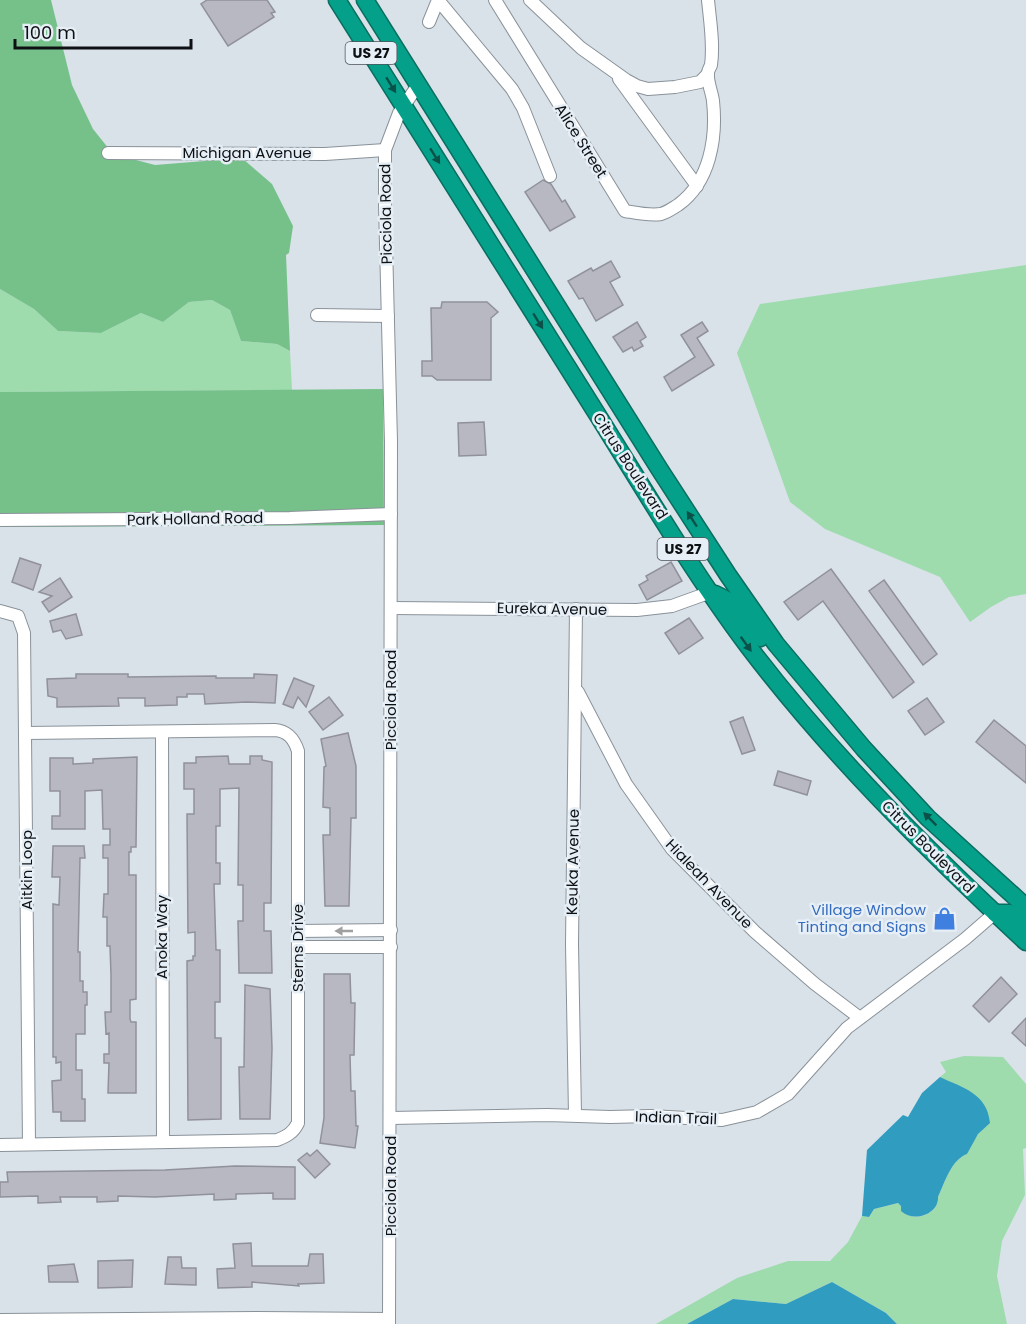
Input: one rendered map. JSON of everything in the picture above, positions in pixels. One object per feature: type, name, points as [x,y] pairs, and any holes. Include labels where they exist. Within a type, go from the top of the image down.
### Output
[{"type":"highway","name":"Citrus Boulevard","points":[[337,0],[634,473],[747,645],[838,756],[899,819],[1026,942]]},
{"type":"highway","name":"Citrus Boulevard","points":[[365,0],[654,460],[776,644],[864,749],[928,818],[1026,907]]},
{"type":"highway","points":[[634,473],[672,515],[701,563],[713,577],[738,588]]},
{"type":"highway","points":[[711,592],[731,603],[788,674],[822,700]]},
{"type":"highway","points":[[899,819],[937,842],[978,882],[1004,887]]},
{"type":"highway","points":[[995,913],[1010,913],[1026,924]]},
{"type":"street","points":[[429,22],[438,0],[512,89],[523,108],[550,176]]},
{"type":"street","name":"Alice Street","points":[[495,0],[625,211],[662,214],[681,202],[697,186]]},
{"type":"street","points":[[530,0],[581,48],[626,80],[648,89],[700,82],[708,74],[712,52],[708,0]]},
{"type":"street","points":[[613,70],[697,186],[707,168],[711,150],[713,100],[708,74]]},
{"type":"street","name":"Picciola Road","points":[[389,1322],[391,514],[385,150],[404,106],[418,85]]},
{"type":"street","name":"Michigan Avenue","points":[[108,153],[324,154],[385,150]]},
{"type":"street","points":[[317,315],[388,316]]},
{"type":"street","name":"Park Holland Road","points":[[0,520],[290,518],[391,514]]},
{"type":"street","name":"Eureka Avenue","points":[[391,608],[637,610],[672,606],[711,592]]},
{"type":"street","name":"Keuka Avenue","points":[[575,1115],[572,944],[576,609]]},
{"type":"street","name":"Aitkin Loop","points":[[0,611],[18,616],[24,633],[29,1144]]},
{"type":"street","name":"Hialeah Avenue","points":[[576,688],[626,784],[672,849],[756,932],[815,984],[860,1018]]},
{"type":"street","name":"Sterns Drive","points":[[0,1145],[277,1140],[295,1130],[298,1124],[298,751],[295,742],[281,730],[26,733]]},
{"type":"street","name":"Anoka Way","points":[[162,732],[163,1142]]},
{"type":"street","name":"Indian Trail","points":[[391,1118],[575,1115],[722,1120],[757,1112],[788,1094],[847,1028],[965,939],[995,913]]},
{"type":"street","points":[[298,931],[391,930]]},
{"type":"street","points":[[298,947],[391,947]]},
{"type":"street","points":[[0,1320],[246,1318],[389,1322]]},
{"type":"green space","points":[[0,0],[51,0],[72,85],[93,129],[113,154],[155,165],[242,158],[272,184],[293,226],[289,253],[286,255],[290,351],[277,344],[241,341],[230,310],[212,300],[189,302],[163,322],[141,313],[101,333],[58,331],[34,309],[0,289]]},
{"type":"green space","points":[[1026,265],[1026,594],[1009,597],[970,622],[940,577],[825,529],[790,502],[737,353],[760,304]]},
{"type":"green space","points":[[0,289],[34,309],[58,331],[101,333],[141,313],[163,322],[189,302],[212,300],[230,310],[241,341],[277,344],[290,351],[292,390],[0,392]]},
{"type":"green space","points":[[383,389],[384,525],[0,527],[0,392]]},
{"type":"green space","points":[[964,1056],[1003,1057],[1026,1084],[1026,1148],[1023,1149],[1025,1195],[1002,1241],[997,1276],[1007,1324],[897,1324],[886,1313],[832,1282],[786,1304],[733,1299],[687,1324],[656,1324],[737,1278],[788,1261],[830,1261],[848,1242],[862,1216],[869,1217],[874,1209],[898,1203],[907,1215],[919,1216],[930,1212],[937,1203],[953,1166],[967,1154],[972,1142],[982,1129],[972,1094],[940,1077],[946,1072],[940,1062]]},
{"type":"water","points":[[940,1077],[965,1088],[979,1098],[988,1113],[990,1123],[978,1134],[967,1154],[953,1166],[937,1203],[930,1212],[919,1216],[906,1215],[901,1211],[898,1203],[874,1209],[869,1217],[862,1216],[867,1150],[903,1115],[908,1117],[922,1093]]},
{"type":"water","points":[[832,1282],[886,1313],[897,1324],[687,1324],[733,1299],[786,1304]]},
{"type":"building","points":[[207,0],[267,0],[275,12],[271,13],[274,17],[228,46],[201,4]]},
{"type":"building","points":[[543,180],[551,184],[562,202],[565,200],[575,217],[550,231],[525,192]]},
{"type":"building","points":[[611,261],[620,277],[610,282],[623,305],[596,321],[583,298],[579,299],[568,281],[591,268],[593,271]]},
{"type":"building","points":[[442,302],[487,302],[498,312],[491,318],[491,380],[437,380],[432,376],[422,376],[422,361],[432,361],[431,308],[441,308]]},
{"type":"building","points":[[637,322],[646,337],[640,341],[643,346],[634,351],[632,347],[623,352],[613,337]]},
{"type":"building","points":[[702,322],[708,331],[697,338],[714,365],[672,391],[664,377],[695,357],[681,335]]},
{"type":"building","points":[[484,422],[486,455],[459,456],[458,423]]},
{"type":"building","points":[[20,558],[41,565],[33,590],[12,582]]},
{"type":"building","points":[[671,562],[682,581],[647,600],[639,585],[648,580],[646,576]]},
{"type":"building","points":[[831,569],[914,682],[893,698],[823,601],[798,620],[784,602]]},
{"type":"building","points":[[60,578],[72,597],[49,612],[42,602],[52,596],[39,592]]},
{"type":"building","points":[[884,580],[937,654],[923,665],[869,591]]},
{"type":"building","points":[[76,614],[82,635],[66,639],[61,630],[53,632],[50,621]]},
{"type":"building","points":[[689,618],[703,638],[679,654],[665,633]]},
{"type":"building","points":[[76,674],[128,674],[128,677],[216,676],[216,678],[254,678],[254,674],[277,675],[275,703],[205,704],[204,694],[187,694],[187,697],[177,697],[177,705],[145,706],[145,698],[118,698],[119,706],[57,707],[57,698],[48,696],[47,679],[76,678]]},
{"type":"building","points":[[294,678],[314,686],[306,707],[298,697],[293,708],[283,704]]},
{"type":"building","points":[[329,697],[343,715],[323,730],[309,712]]},
{"type":"building","points":[[927,698],[944,722],[925,735],[908,711]]},
{"type":"building","points":[[743,717],[755,750],[742,754],[730,722]]},
{"type":"building","points":[[994,720],[1026,746],[1026,783],[976,742]]},
{"type":"building","points":[[348,733],[356,766],[356,818],[351,818],[349,906],[325,906],[323,835],[330,835],[330,808],[323,807],[324,767],[326,766],[321,739]]},
{"type":"building","points":[[228,756],[229,764],[250,764],[250,756],[262,756],[262,760],[272,762],[271,903],[264,903],[264,931],[271,931],[272,973],[239,973],[238,921],[243,921],[243,885],[238,885],[239,788],[220,789],[220,826],[216,826],[216,863],[220,863],[220,884],[214,884],[216,950],[220,950],[220,1002],[215,1002],[215,1038],[221,1038],[221,1119],[188,1120],[187,961],[193,960],[195,956],[195,932],[188,933],[187,814],[194,814],[194,789],[184,789],[184,763],[196,763],[196,757]]},
{"type":"building","points":[[137,757],[136,847],[131,847],[131,852],[129,852],[129,875],[136,875],[136,999],[130,1000],[130,1019],[131,1022],[136,1022],[136,1093],[108,1093],[109,1063],[104,1063],[104,1054],[109,1054],[109,1033],[106,1034],[105,1012],[111,1012],[111,975],[110,946],[107,946],[107,917],[103,917],[104,894],[108,894],[108,858],[103,858],[103,845],[110,845],[110,829],[103,829],[102,790],[85,791],[85,829],[52,829],[52,816],[60,816],[60,791],[50,791],[50,758],[73,758],[73,764],[93,763],[93,759]]},
{"type":"building","points":[[778,771],[811,781],[807,795],[774,785]]},
{"type":"building","points":[[53,846],[84,846],[85,858],[80,858],[78,952],[80,952],[80,981],[83,981],[83,992],[87,992],[87,1005],[85,1005],[85,1034],[76,1034],[76,1070],[82,1070],[85,1121],[61,1121],[61,1112],[53,1112],[52,1081],[61,1080],[61,1062],[56,1063],[56,1057],[53,1057],[53,904],[59,905],[60,877],[52,877]]},
{"type":"building","points":[[324,974],[350,974],[351,1003],[355,1003],[354,1055],[350,1055],[351,1091],[355,1091],[356,1126],[358,1126],[355,1148],[320,1143],[324,1118]]},
{"type":"building","points":[[1001,977],[1017,994],[989,1022],[973,1006]]},
{"type":"building","points":[[245,985],[270,989],[272,1048],[270,1119],[240,1119],[239,1067],[244,1067]]},
{"type":"building","points":[[1026,1018],[1026,1046],[1012,1033]]},
{"type":"building","points":[[317,1150],[330,1164],[315,1178],[298,1160],[307,1153],[310,1156]]},
{"type":"building","points":[[235,1166],[295,1167],[295,1199],[273,1199],[273,1193],[236,1194],[236,1199],[214,1200],[214,1194],[118,1196],[118,1201],[97,1202],[97,1197],[60,1197],[61,1202],[38,1203],[38,1196],[0,1197],[0,1182],[8,1182],[7,1172],[165,1170]]},
{"type":"building","points":[[251,1243],[252,1266],[308,1266],[310,1254],[323,1254],[324,1283],[298,1284],[299,1286],[252,1282],[252,1287],[218,1288],[217,1269],[235,1268],[233,1244]]},
{"type":"building","points":[[168,1257],[181,1257],[182,1268],[196,1268],[196,1285],[165,1284]]},
{"type":"building","points":[[133,1260],[132,1287],[98,1288],[98,1261]]},
{"type":"building","points":[[74,1264],[78,1282],[49,1282],[48,1266]]},
{"type":"place","name":"Village Window Tinting and Signs","points":[[944,919]]}]
